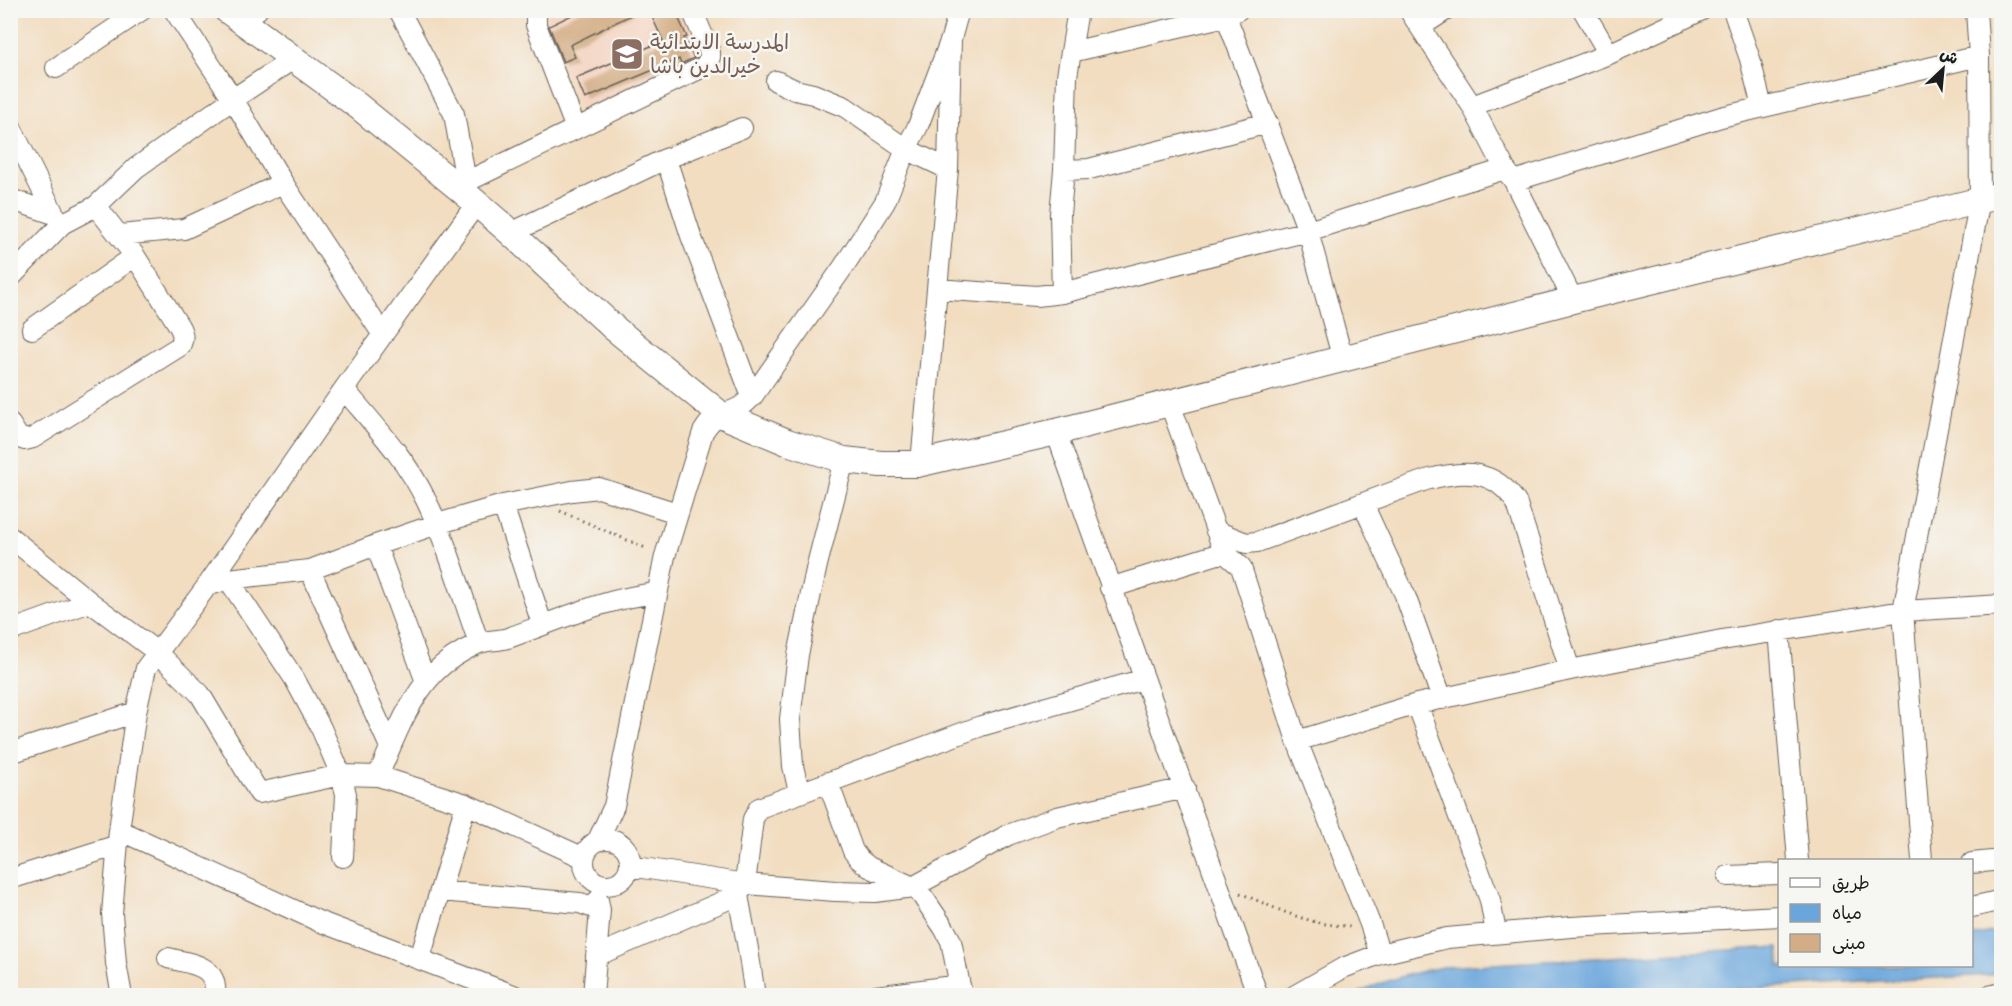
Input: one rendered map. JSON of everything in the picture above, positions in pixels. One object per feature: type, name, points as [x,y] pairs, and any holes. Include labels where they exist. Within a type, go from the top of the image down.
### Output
[{"type":"main road","points":[[245,13],[293,59],[358,106],[467,191],[614,328],[720,414],[787,442],[844,460],[880,464],[921,463],[1056,432],[1573,300],[1991,197]]},
{"type":"street","points":[[56,68],[142,10]]},
{"type":"street","points":[[174,10],[382,335]]},
{"type":"street","points":[[399,10],[454,114],[467,191]]},
{"type":"street","points":[[536,10],[536,25],[576,129]]},
{"type":"street","points":[[122,996],[116,963],[112,914],[118,838],[136,712],[146,668],[207,586],[382,335],[467,191],[576,129],[705,66],[710,52],[692,10]]},
{"type":"street","points":[[593,996],[600,910],[587,867],[587,851],[598,840],[614,806],[665,556],[703,432],[709,422],[720,414],[740,407],[752,397],[844,266],[885,202],[906,149],[918,126],[951,39],[958,10]]},
{"type":"street","points":[[1062,293],[1060,214],[1068,76],[1078,10]]},
{"type":"street","points":[[1409,10],[1472,106],[1573,300]]},
{"type":"street","points":[[1420,27],[1446,10]]},
{"type":"street","points":[[1583,10],[1609,54]]},
{"type":"street","points":[[1472,106],[1609,54],[1702,10]]},
{"type":"street","points":[[1733,10],[1750,59],[1762,107]]},
{"type":"street","points":[[1922,859],[1903,611],[1991,197],[1976,10]]},
{"type":"street","points":[[1071,52],[1232,13],[1268,123],[1308,231],[1343,360]]},
{"type":"street","points":[[921,463],[948,169],[951,39]]},
{"type":"street","points":[[937,289],[1037,296],[1062,293],[1308,231],[1721,117],[1979,56]]},
{"type":"street","points":[[10,278],[58,219],[96,206],[136,168],[293,59]]},
{"type":"street","points":[[776,81],[795,90],[845,106],[906,149],[948,169]]},
{"type":"street","points":[[1064,170],[1089,169],[1268,123]]},
{"type":"street","points":[[10,125],[58,219]]},
{"type":"street","points":[[511,233],[663,160],[742,128]]},
{"type":"street","points":[[663,160],[670,171],[752,397]]},
{"type":"street","points":[[120,235],[184,229],[283,183]]},
{"type":"street","points":[[10,199],[58,219]]},
{"type":"street","points":[[10,424],[19,438],[25,440],[33,438],[180,346],[183,339],[183,332],[135,256],[96,206]]},
{"type":"street","points":[[32,330],[135,256]]},
{"type":"street","points":[[344,389],[403,461],[426,498],[479,643]]},
{"type":"street","points":[[1170,404],[1224,552],[1241,567],[1297,741],[1380,954]]},
{"type":"street","points":[[1056,432],[1258,996]]},
{"type":"street","points":[[799,792],[790,719],[798,655],[817,566],[844,460]]},
{"type":"street","points":[[1216,531],[1246,543],[1257,542],[1446,474],[1468,473],[1489,477],[1503,486],[1517,504],[1570,670]]},
{"type":"street","points":[[207,586],[228,579],[310,570],[437,524],[503,505],[599,488],[677,513]]},
{"type":"street","points":[[1363,504],[1405,595],[1442,699]]},
{"type":"street","points":[[503,505],[542,624]]},
{"type":"street","points":[[10,537],[90,602],[157,652],[200,694],[259,793],[342,775],[378,776],[465,804],[587,867],[601,884],[607,885],[625,874],[741,889],[865,892],[913,887],[1008,835],[1031,826],[1057,817],[1185,788]]},
{"type":"street","points":[[376,545],[426,682]]},
{"type":"street","points":[[1110,588],[1224,552]]},
{"type":"street","points":[[310,570],[390,747]]},
{"type":"street","points":[[228,579],[294,678],[321,728],[342,775],[346,794],[343,857]]},
{"type":"street","points":[[378,776],[410,705],[426,682],[451,659],[479,643],[507,638],[542,624],[625,598],[657,593]]},
{"type":"street","points":[[10,631],[90,602]]},
{"type":"street","points":[[1297,741],[1417,704],[1570,670],[1779,630],[1903,611],[2001,605]]},
{"type":"street","points":[[1779,630],[1798,859]]},
{"type":"street","points":[[755,996],[741,889],[753,819],[759,808],[981,726],[1144,679]]},
{"type":"street","points":[[1417,704],[1490,900],[1496,933]]},
{"type":"street","points":[[10,753],[136,712]]},
{"type":"street","points":[[828,782],[853,851],[859,859],[869,867],[913,887],[921,894],[948,934],[961,990],[876,996]]},
{"type":"street","points":[[420,958],[465,804]]},
{"type":"street","points":[[600,910],[625,874],[629,853],[621,843],[617,831],[614,806]]},
{"type":"street","points":[[10,879],[118,838],[318,921],[516,996]]},
{"type":"street","points":[[598,840],[614,840],[621,843]]},
{"type":"street","points":[[1973,863],[2001,860]]},
{"type":"street","points":[[1728,876],[1778,874]]},
{"type":"street","points":[[596,956],[741,889]]},
{"type":"street","points":[[440,891],[580,903],[600,910]]},
{"type":"street","points":[[1973,907],[2001,900]]},
{"type":"street","points":[[1294,996],[1343,968],[1380,954],[1446,938],[1778,916]]},
{"type":"street","points":[[168,958],[207,969],[213,977],[215,996]]},
{"type":"street","points":[[1989,996],[2001,993]]},
{"type":"path","points":[[531,499],[665,556]]},
{"type":"path","points":[[1219,884],[1296,917],[1338,926],[1370,924]]},
{"type":"shaded area","name":"المدرسة الابتدائية خيرالدين باشا","points":[[682,11],[700,47],[695,61],[590,111],[579,106],[543,25],[549,12]]},
{"type":"water","points":[[2001,930],[2001,972],[1990,975],[1631,995],[1355,995],[1398,978],[1443,967],[1778,947],[1778,967],[1973,967],[1973,936]]},
{"type":"building","points":[[582,10],[641,10],[570,45],[575,57],[563,62],[549,26]]},
{"type":"building","points":[[649,10],[675,10],[687,37],[684,38],[694,58],[681,64],[679,59],[585,99],[576,78],[663,41]]},
{"type":"place","name":"المدرسة الابتدائية خيرالدين باشا","points":[[627,54]]}]
